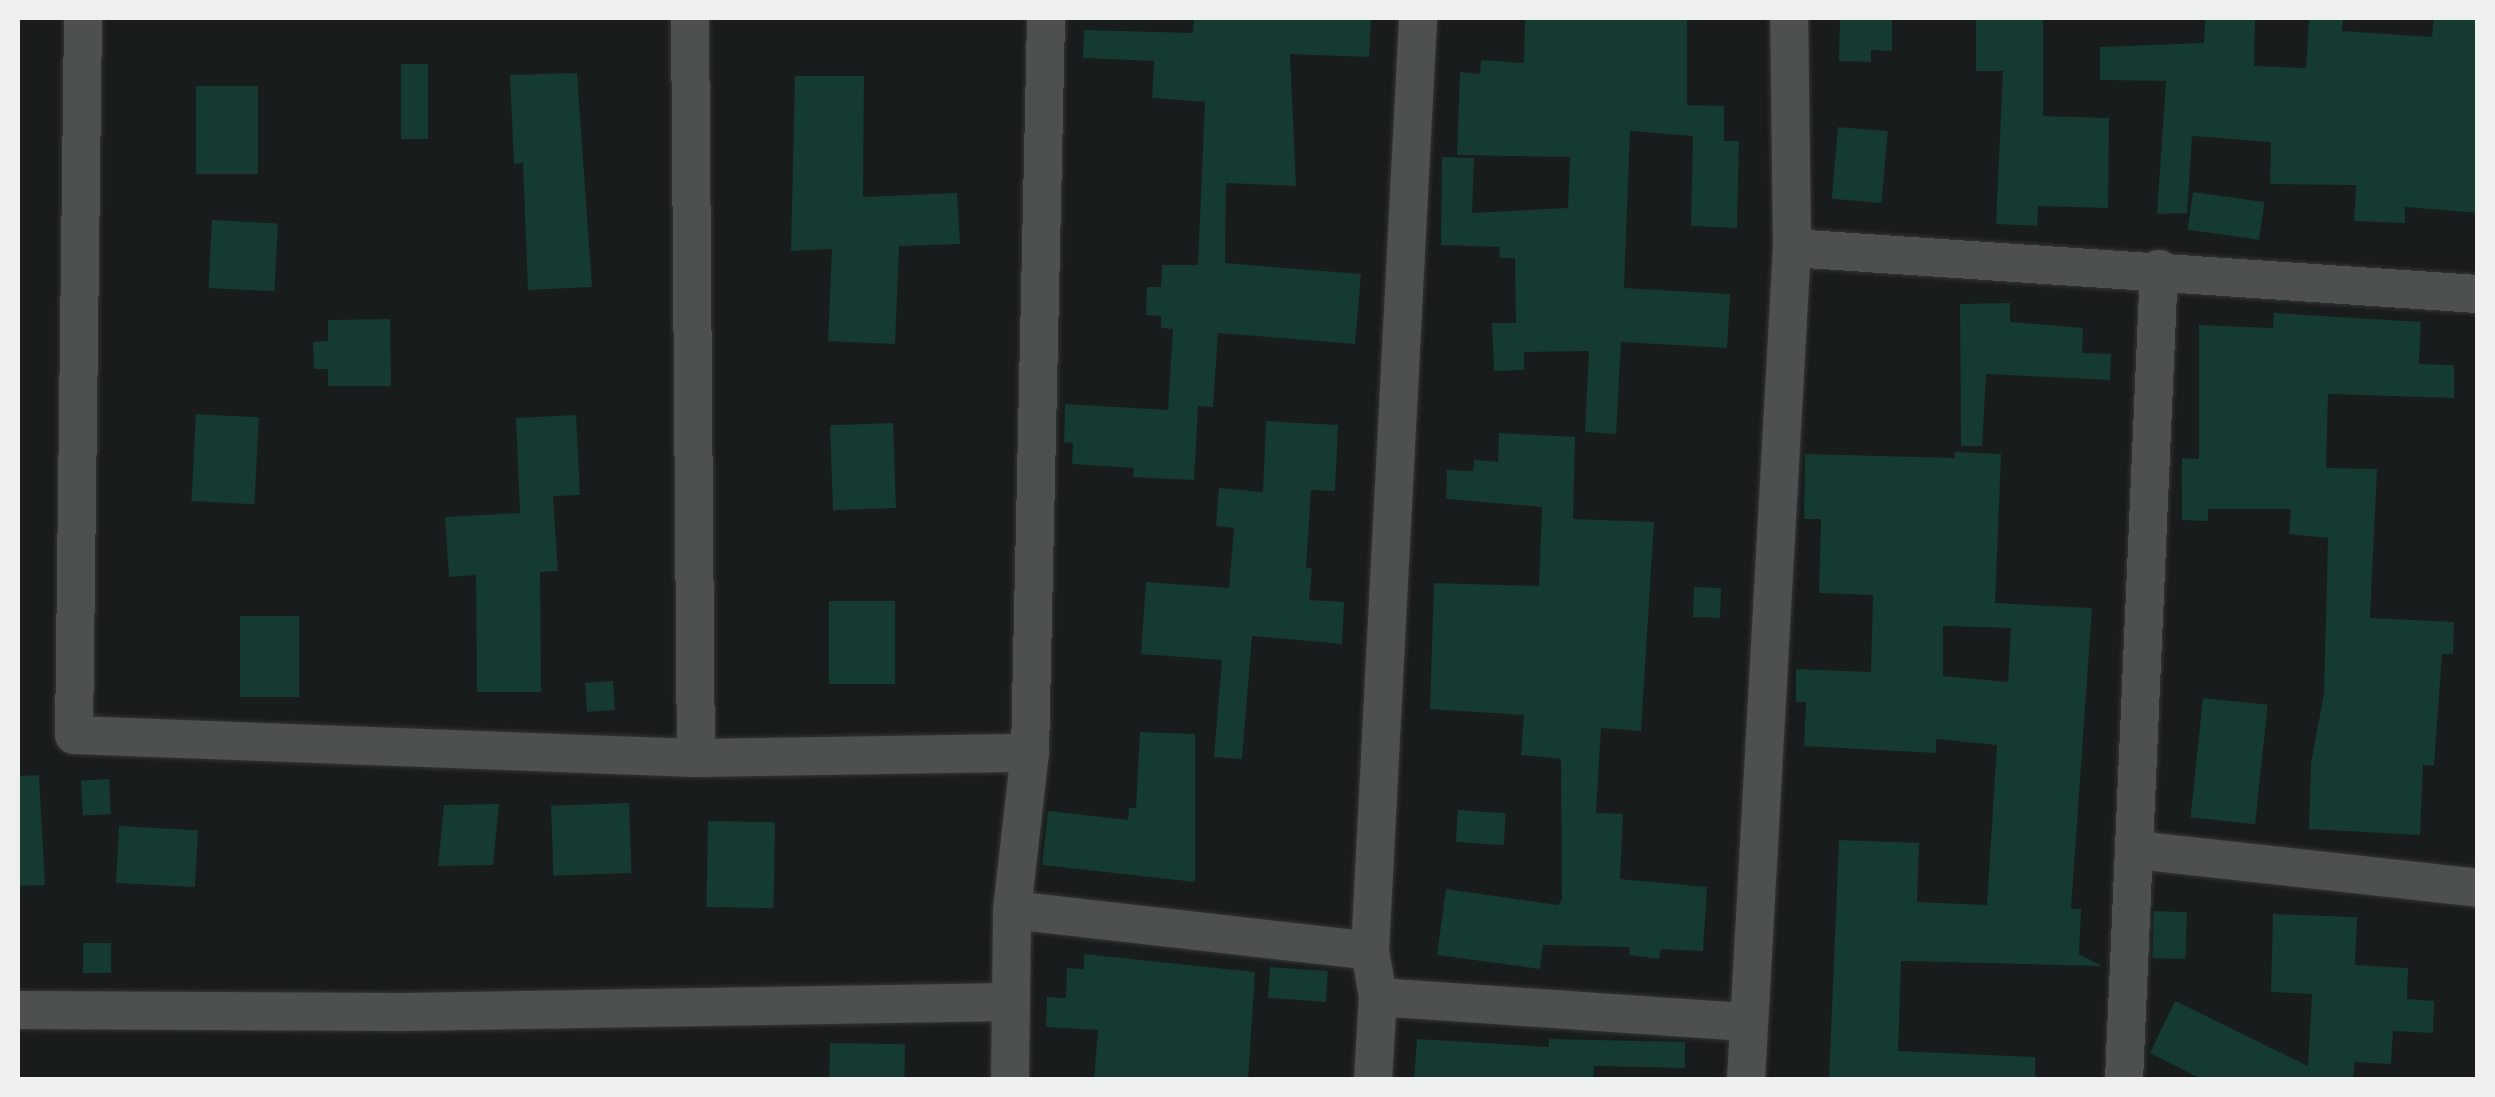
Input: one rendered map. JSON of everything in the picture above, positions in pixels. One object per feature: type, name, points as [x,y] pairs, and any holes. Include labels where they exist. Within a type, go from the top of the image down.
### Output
[{"type":"street","points":[[84,18],[74,735],[696,758],[1030,753]]},
{"type":"street","points":[[690,18],[696,758]]},
{"type":"street","points":[[1010,1080],[1012,910],[1030,753],[1046,18]]},
{"type":"street","points":[[1374,1080],[1378,996],[1370,951],[1418,18]]},
{"type":"street","points":[[1746,1080],[1792,248],[1788,18]]},
{"type":"street","points":[[1792,248],[2159,269],[2478,294]]},
{"type":"street","points":[[2124,1080],[2159,269]]},
{"type":"street","points":[[2136,850],[2478,888]]},
{"type":"street","points":[[1012,910],[1370,951]]},
{"type":"street","points":[[1378,996],[1748,1022]]},
{"type":"street","points":[[18,1010],[403,1012],[1011,1002]]},
{"type":"building","points":[[1194,18],[1371,18],[1369,57],[1290,54],[1296,186],[1226,183],[1225,263],[1361,274],[1355,344],[1218,333],[1213,407],[1198,406],[1194,480],[1133,477],[1134,468],[1072,464],[1073,443],[1064,442],[1065,404],[1168,410],[1173,329],[1161,328],[1161,316],[1146,315],[1147,287],[1161,287],[1162,265],[1198,265],[1205,102],[1152,98],[1154,61],[1083,58],[1084,30],[1193,33]]},
{"type":"building","points":[[1525,18],[1687,18],[1687,105],[1724,106],[1724,141],[1739,141],[1737,228],[1691,226],[1693,136],[1630,131],[1624,288],[1730,294],[1727,348],[1621,342],[1616,434],[1585,432],[1589,351],[1524,352],[1524,370],[1494,371],[1492,323],[1516,323],[1515,258],[1500,258],[1499,247],[1441,245],[1442,157],[1474,158],[1472,213],[1568,208],[1570,157],[1457,155],[1460,72],[1480,74],[1481,60],[1524,63]]},
{"type":"building","points":[[1840,18],[1892,18],[1892,51],[1871,50],[1871,62],[1839,61]]},
{"type":"building","points":[[1976,18],[2043,18],[2043,116],[2109,118],[2108,208],[2038,206],[2037,226],[1996,224],[2003,71],[1976,71]]},
{"type":"building","points":[[2205,18],[2255,18],[2254,66],[2306,68],[2309,18],[2343,18],[2342,31],[2432,37],[2434,18],[2478,18],[2478,213],[2405,207],[2405,223],[2354,221],[2356,185],[2270,184],[2271,142],[2192,136],[2187,213],[2157,214],[2166,81],[2100,80],[2100,47],[2204,43]]},
{"type":"building","points":[[401,64],[428,64],[428,139],[401,139]]},
{"type":"building","points":[[577,73],[592,287],[528,290],[523,163],[514,164],[510,75]]},
{"type":"building","points":[[795,76],[864,76],[863,197],[957,193],[960,244],[899,246],[895,344],[828,341],[832,249],[791,251]]},
{"type":"building","points":[[196,86],[258,86],[258,174],[196,174]]},
{"type":"building","points":[[1838,127],[1888,131],[1882,203],[1832,199]]},
{"type":"building","points":[[2193,192],[2264,202],[2259,240],[2188,230]]},
{"type":"building","points":[[212,220],[278,223],[274,291],[208,288]]},
{"type":"building","points":[[2010,303],[2010,322],[2083,328],[2082,353],[2111,354],[2110,380],[1986,374],[1982,446],[1961,446],[1960,304]]},
{"type":"building","points":[[2274,313],[2421,322],[2419,364],[2454,365],[2454,398],[2328,394],[2326,468],[2377,469],[2370,618],[2454,622],[2453,654],[2442,654],[2434,766],[2423,765],[2420,835],[2309,829],[2311,763],[2324,694],[2328,538],[2289,534],[2291,509],[2208,509],[2208,521],[2182,520],[2182,458],[2199,459],[2199,325],[2273,328]]},
{"type":"building","points":[[390,319],[391,386],[328,386],[328,369],[314,369],[313,342],[328,341],[328,320]]},
{"type":"building","points":[[196,414],[259,417],[254,504],[191,501]]},
{"type":"building","points":[[576,415],[580,495],[553,496],[558,571],[540,572],[541,692],[477,692],[476,575],[449,577],[445,517],[520,513],[516,418]]},
{"type":"building","points":[[1266,421],[1338,425],[1335,491],[1311,490],[1306,568],[1312,568],[1309,600],[1344,602],[1342,644],[1252,636],[1242,759],[1214,757],[1222,660],[1141,654],[1146,582],[1229,588],[1234,528],[1216,526],[1219,488],[1263,492]]},
{"type":"building","points":[[893,423],[896,508],[833,510],[830,425]]},
{"type":"building","points":[[1499,433],[1575,437],[1573,519],[1654,522],[1641,731],[1601,728],[1596,813],[1623,814],[1620,879],[1707,887],[1703,951],[1661,949],[1659,959],[1629,955],[1630,947],[1543,945],[1540,969],[1437,955],[1446,889],[1558,905],[1562,899],[1561,759],[1521,755],[1524,715],[1430,709],[1434,583],[1539,586],[1542,507],[1446,499],[1447,470],[1473,471],[1474,460],[1498,462]]},
{"type":"building","points":[[1955,452],[2001,454],[1995,603],[2092,608],[2071,909],[2081,909],[2079,954],[2102,966],[1901,961],[1898,1051],[2035,1057],[2035,1080],[1829,1080],[1839,840],[1919,843],[1917,902],[1987,905],[1997,745],[1936,739],[1936,753],[1804,746],[1806,702],[1796,702],[1796,669],[1871,672],[1873,595],[1819,593],[1821,519],[1804,519],[1805,454],[1955,458]],"holes":[[[1943,626],[2011,628],[2008,682],[1943,676]]]},
{"type":"building","points":[[1694,587],[1721,588],[1720,618],[1693,617]]},
{"type":"building","points":[[829,601],[895,601],[895,684],[829,684]]},
{"type":"building","points":[[240,616],[299,616],[299,697],[240,697]]},
{"type":"building","points":[[613,681],[615,710],[587,712],[585,683]]},
{"type":"building","points":[[2203,698],[2268,705],[2255,824],[2190,817]]},
{"type":"building","points":[[1140,732],[1195,734],[1195,882],[1042,865],[1048,811],[1128,820],[1129,808],[1136,808]]},
{"type":"building","points":[[39,775],[45,885],[18,886],[18,776]]},
{"type":"building","points":[[109,779],[111,814],[83,815],[81,780]]},
{"type":"building","points":[[629,803],[631,873],[553,876],[551,806]]},
{"type":"building","points":[[499,804],[493,865],[438,866],[444,805]]},
{"type":"building","points":[[1458,810],[1506,813],[1504,845],[1456,842]]},
{"type":"building","points":[[708,821],[775,822],[773,908],[706,907]]},
{"type":"building","points":[[119,826],[198,830],[195,887],[116,883]]},
{"type":"building","points":[[2154,911],[2187,912],[2185,959],[2152,958]]},
{"type":"building","points":[[2273,914],[2357,917],[2355,965],[2408,968],[2407,999],[2434,1001],[2433,1033],[2393,1031],[2391,1064],[2355,1062],[2353,1080],[2203,1080],[2150,1053],[2175,1001],[2308,1066],[2312,994],[2271,992]]},
{"type":"building","points":[[83,943],[111,943],[111,973],[83,973]]},
{"type":"building","points":[[1084,954],[1255,972],[1248,1080],[1094,1080],[1098,1030],[1046,1027],[1047,997],[1066,998],[1067,968],[1084,969]]},
{"type":"building","points":[[1270,967],[1328,971],[1326,1002],[1268,998]]},
{"type":"building","points":[[1417,1039],[1549,1047],[1549,1039],[1685,1042],[1685,1068],[1594,1066],[1593,1080],[1414,1080]]},
{"type":"building","points":[[830,1043],[905,1044],[904,1080],[829,1080]]}]
